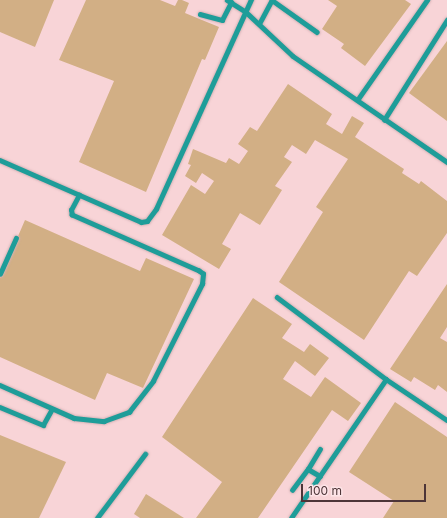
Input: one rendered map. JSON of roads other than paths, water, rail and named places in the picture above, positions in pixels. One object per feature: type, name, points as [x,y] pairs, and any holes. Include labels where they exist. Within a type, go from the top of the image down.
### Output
[{"type":"lane","points":[[0,160],[141,222],[151,218],[251,0]]},
{"type":"lane","points":[[259,24],[272,0],[318,32]]},
{"type":"lane","points":[[358,99],[428,0]]},
{"type":"lane","points":[[200,14],[222,20],[229,1],[246,12],[293,56],[358,99],[384,120],[447,162]]},
{"type":"lane","points":[[384,120],[447,20]]},
{"type":"lane","points":[[0,385],[52,409],[90,421],[104,421],[129,412],[153,381],[203,279],[203,274],[195,268],[150,252],[72,215],[71,210],[79,195]]},
{"type":"lane","points":[[0,274],[16,238]]},
{"type":"lane","points":[[277,297],[386,379],[447,420]]},
{"type":"lane","points":[[292,518],[386,379]]},
{"type":"lane","points":[[0,407],[43,425],[52,409]]},
{"type":"lane","points":[[292,490],[320,449]]},
{"type":"lane","points":[[97,518],[145,454]]},
{"type":"lane","points":[[308,468],[320,476]]}]
